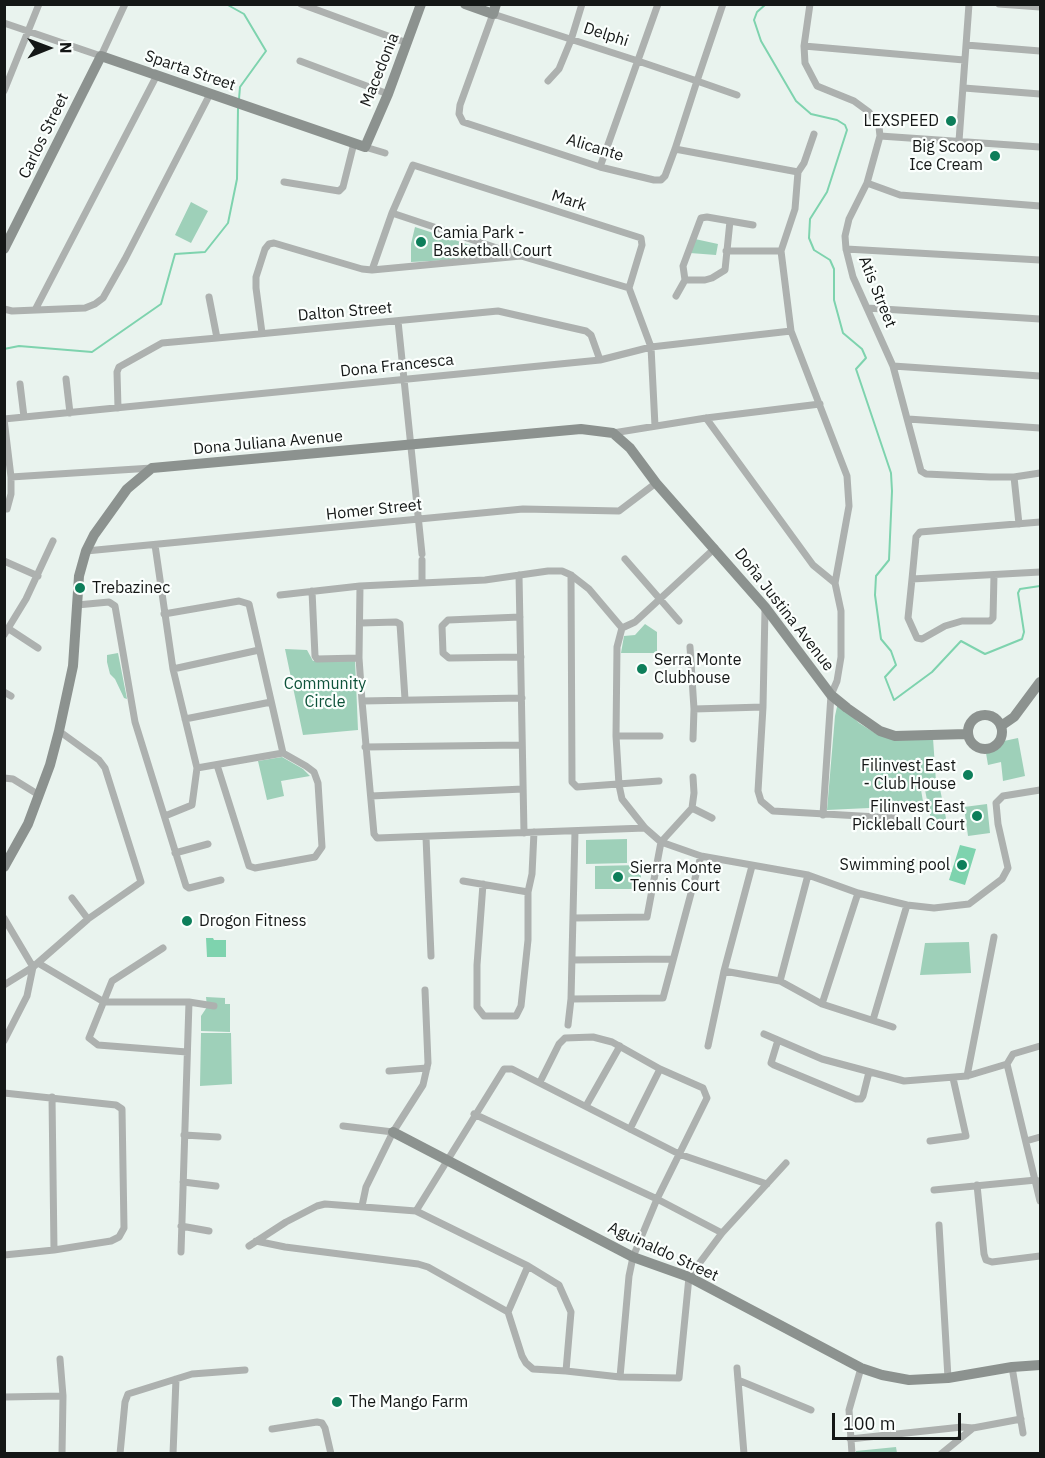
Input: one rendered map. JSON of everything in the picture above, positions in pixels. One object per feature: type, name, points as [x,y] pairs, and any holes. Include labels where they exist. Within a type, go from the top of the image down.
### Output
[{"type":"street","points":[[4,91],[39,4]]},
{"type":"street","name":"Carlos Street","points":[[4,249],[125,4]]},
{"type":"street","points":[[301,4],[407,43]]},
{"type":"street","name":"Macedonia","points":[[285,182],[339,190],[343,187],[360,145],[388,94],[421,4]]},
{"type":"street","name":"Delphi","points":[[465,4],[495,9],[571,40],[736,95]]},
{"type":"street","points":[[548,81],[559,69],[582,4]]},
{"type":"street","points":[[600,167],[658,4]]},
{"type":"street","name":"Alicante","points":[[495,9],[460,105],[460,118],[463,122],[600,167],[661,180],[665,176],[675,149],[723,4]]},
{"type":"street","points":[[810,4],[804,46],[805,63],[817,86],[854,101],[869,112],[879,127],[880,136],[1041,147]]},
{"type":"street","points":[[959,141],[969,4]]},
{"type":"street","points":[[999,4],[1041,7]]},
{"type":"street","name":"Sparta Street","points":[[4,23],[360,145]]},
{"type":"street","points":[[966,45],[1041,51]]},
{"type":"street","points":[[804,46],[964,60]]},
{"type":"street","points":[[300,61],[388,94]]},
{"type":"street","points":[[35,310],[157,75]]},
{"type":"street","points":[[964,88],[1041,94]]},
{"type":"street","points":[[4,309],[12,311],[85,308],[103,298],[210,94]]},
{"type":"street","points":[[814,134],[804,163],[798,172],[795,209],[781,251],[791,331],[847,476],[849,506],[835,582],[841,611],[841,657],[837,681],[831,695],[823,815]]},
{"type":"street","name":"Atis Street","points":[[880,136],[867,183],[849,219],[845,236],[846,249],[853,277],[893,366],[923,473],[969,477],[1014,477],[1041,473]]},
{"type":"street","points":[[360,145],[385,153]]},
{"type":"street","points":[[675,149],[798,172]]},
{"type":"street","name":"Mark","points":[[372,270],[411,165],[414,165],[641,238],[642,245],[629,288]]},
{"type":"street","points":[[867,183],[900,195],[1041,206]]},
{"type":"street","points":[[392,213],[521,256],[629,288],[651,346],[655,426]]},
{"type":"street","points":[[676,296],[685,280],[683,266],[701,218],[753,225]]},
{"type":"street","points":[[685,280],[705,280],[725,270],[730,221]]},
{"type":"street","points":[[262,333],[256,276],[265,249],[269,244],[274,243],[372,270],[521,256]]},
{"type":"street","points":[[846,249],[1041,260]]},
{"type":"street","points":[[726,252],[781,251]]},
{"type":"street","points":[[209,297],[217,338]]},
{"type":"street","points":[[867,308],[1041,319]]},
{"type":"street","name":"Dalton Street","points":[[118,408],[117,372],[119,367],[162,344],[262,333],[498,311],[586,331],[591,335],[600,360]]},
{"type":"street","points":[[398,321],[422,557],[422,582]]},
{"type":"street","name":"Dona Francesca","points":[[4,419],[600,360],[651,346],[791,331]]},
{"type":"street","points":[[893,366],[1041,376]]},
{"type":"street","points":[[66,380],[70,413]]},
{"type":"street","points":[[20,384],[24,417]]},
{"type":"street","name":"Dona Juliana Avenue","points":[[152,468],[581,429],[613,433],[706,418],[820,404]]},
{"type":"street","points":[[706,418],[813,565],[835,582]]},
{"type":"street","points":[[4,419],[11,477],[11,494],[7,509]]},
{"type":"street","points":[[908,419],[1041,428]]},
{"type":"street","name":"Doña Justina Avenue","points":[[613,433],[630,448],[656,483],[765,607],[831,695],[862,720],[880,731],[895,736],[967,734]]},
{"type":"street","points":[[11,477],[152,468]]},
{"type":"street","points":[[4,867],[28,824],[59,731],[73,666],[79,576],[86,551],[94,535],[127,489],[152,468]]},
{"type":"street","points":[[1014,477],[1019,524]]},
{"type":"street","name":"Homer Street","points":[[86,551],[523,509],[619,511],[656,483]]},
{"type":"street","points":[[994,575],[994,614],[990,621],[962,621],[945,626],[922,639],[917,638],[908,618],[908,605],[916,537],[920,532],[1041,522]]},
{"type":"street","points":[[38,648],[7,632],[38,576],[53,541]]},
{"type":"street","points":[[155,545],[173,669],[197,768],[192,805],[165,816]]},
{"type":"street","points":[[622,628],[635,622],[715,548]]},
{"type":"street","points":[[625,559],[679,621]]},
{"type":"street","points":[[4,561],[38,576]]},
{"type":"street","points":[[280,595],[360,586],[485,580],[562,571],[589,589],[622,628]]},
{"type":"street","points":[[912,579],[1041,572]]},
{"type":"street","points":[[519,575],[524,833]]},
{"type":"street","points":[[571,575],[572,782],[577,787],[659,781]]},
{"type":"street","points":[[360,586],[359,658],[365,747],[375,836],[380,839],[645,828]]},
{"type":"street","points":[[312,591],[317,659],[359,658]]},
{"type":"street","points":[[164,614],[239,601],[247,602],[251,607],[283,753]]},
{"type":"street","points":[[77,605],[109,602],[115,606],[135,722],[186,886],[189,888],[221,880]]},
{"type":"street","points":[[765,607],[763,707],[758,791],[761,801],[773,811],[895,818]]},
{"type":"street","points":[[520,617],[448,620],[442,626],[443,653],[449,657],[521,657]]},
{"type":"street","points":[[361,623],[396,622],[400,624],[405,699]]},
{"type":"street","points":[[622,628],[617,648],[616,736],[619,785],[622,799],[645,828],[661,842],[701,856],[808,875],[907,905],[934,908],[969,904],[1002,879],[1008,868],[998,824],[996,802],[1003,796],[1041,790]]},
{"type":"street","points":[[690,647],[694,709],[693,739]]},
{"type":"street","points":[[173,669],[259,650]]},
{"type":"street","points":[[1001,726],[1014,717],[1041,682]]},
{"type":"street","points":[[362,701],[522,698]]},
{"type":"street","points":[[185,719],[271,702]]},
{"type":"street","points":[[694,709],[763,707]]},
{"type":"street","points":[[981,714],[993,716],[1001,726],[1001,738],[998,743],[988,749],[977,747],[967,734],[970,721],[981,714]]},
{"type":"street","points":[[4,985],[36,965],[88,919],[141,882],[105,768],[99,760],[59,731]]},
{"type":"street","points":[[616,736],[660,736]]},
{"type":"street","points":[[365,747],[522,745]]},
{"type":"street","points":[[197,768],[283,753],[306,765],[314,772],[318,783],[321,847],[315,857],[255,868],[249,866],[217,765]]},
{"type":"street","points":[[573,918],[647,917],[661,842],[692,808],[693,777]]},
{"type":"street","points":[[4,778],[13,779],[39,795]]},
{"type":"street","points":[[371,795],[523,789]]},
{"type":"street","points":[[692,808],[712,818]]},
{"type":"street","points":[[568,1025],[571,999],[575,831]]},
{"type":"street","points":[[483,885],[477,965],[477,1007],[484,1016],[516,1016],[521,1006],[528,940],[528,892],[532,874],[534,832]]},
{"type":"street","points":[[426,837],[431,956]]},
{"type":"street","points":[[175,853],[208,844]]},
{"type":"street","points":[[571,999],[663,998],[701,856]]},
{"type":"street","points":[[708,1046],[724,971],[752,866]]},
{"type":"street","points":[[780,981],[808,875]]},
{"type":"street","points":[[463,882],[528,892]]},
{"type":"street","points":[[822,1004],[858,892]]},
{"type":"street","points":[[72,898],[88,919]]},
{"type":"street","points":[[873,1020],[907,905]]},
{"type":"street","points":[[4,918],[36,965],[104,1002],[189,1002],[214,1006]]},
{"type":"street","points":[[968,1076],[994,937]]},
{"type":"street","points":[[163,948],[112,981],[89,1038],[98,1045],[187,1052]]},
{"type":"street","points":[[572,960],[673,959]]},
{"type":"street","points":[[4,1041],[27,996],[36,965]]},
{"type":"street","points":[[724,971],[780,981],[822,1004],[893,1027]]},
{"type":"street","points":[[362,1206],[366,1187],[393,1132],[423,1085],[427,1068],[426,990]]},
{"type":"street","points":[[181,1252],[189,1002]]},
{"type":"street","points":[[764,1034],[822,1059],[904,1081],[968,1076],[1007,1064],[1014,1054],[1041,1046]]},
{"type":"street","points":[[540,1082],[559,1044],[565,1038],[593,1037],[612,1042],[660,1069],[703,1088],[707,1098],[657,1198],[633,1257],[629,1276],[620,1377]]},
{"type":"street","points":[[778,1040],[771,1063],[856,1099],[861,1099],[863,1096],[869,1072]]},
{"type":"street","points":[[586,1106],[620,1046]]},
{"type":"street","points":[[1007,1064],[1041,1200]]},
{"type":"street","points":[[389,1071],[427,1068]]},
{"type":"street","points":[[416,1211],[504,1069],[512,1069],[540,1082],[679,1154],[767,1184]]},
{"type":"street","points":[[630,1129],[660,1069]]},
{"type":"street","points":[[930,1141],[966,1136],[953,1078]]},
{"type":"street","points":[[4,1093],[116,1105],[124,1112],[124,1228],[122,1233],[111,1241],[4,1255]]},
{"type":"street","points":[[52,1097],[54,1250]]},
{"type":"street","points":[[474,1114],[657,1198],[722,1233]]},
{"type":"street","name":"Aguinaldo Street","points":[[343,1126],[393,1132],[633,1257],[689,1277],[861,1368],[909,1380],[948,1378],[1012,1367],[1041,1365]]},
{"type":"street","points":[[184,1135],[218,1137]]},
{"type":"street","points":[[1026,1141],[1041,1137]]},
{"type":"street","points":[[256,1241],[428,1267],[508,1312],[526,1363],[533,1369],[620,1377],[679,1378],[689,1277],[722,1233],[786,1163]]},
{"type":"street","points":[[934,1190],[1036,1180]]},
{"type":"street","points":[[183,1182],[216,1185]]},
{"type":"street","points":[[976,1185],[986,1260],[992,1262],[1041,1256]]},
{"type":"street","points":[[249,1246],[286,1222],[325,1204],[416,1211],[528,1266],[559,1285],[572,1312],[566,1371]]},
{"type":"street","points":[[181,1226],[209,1231]]},
{"type":"street","points":[[939,1226],[948,1378]]},
{"type":"street","points":[[508,1312],[528,1266]]},
{"type":"street","points":[[60,1359],[63,1396],[62,1454]]},
{"type":"street","points":[[1012,1367],[1023,1433]]},
{"type":"street","points":[[737,1368],[744,1454]]},
{"type":"street","points":[[852,1454],[849,1410],[861,1368]]},
{"type":"street","points":[[120,1454],[125,1402],[128,1394],[192,1374],[245,1370]]},
{"type":"street","points":[[172,1454],[176,1379]]},
{"type":"street","points":[[738,1380],[812,1410]]},
{"type":"street","points":[[4,1397],[63,1396]]},
{"type":"street","points":[[850,1439],[962,1427],[974,1428],[1021,1419]]},
{"type":"street","points":[[272,1429],[317,1422],[322,1424],[331,1454]]},
{"type":"street","points":[[941,1454],[974,1428]]},
{"type":"green space","points":[[191,202],[208,211],[191,243],[175,235]]},
{"type":"green space","points":[[415,227],[491,252],[491,255],[489,258],[411,262],[411,244]]},
{"type":"green space","points":[[695,239],[718,244],[716,255],[690,253]]},
{"type":"green space","points":[[645,624],[657,632],[657,653],[621,653],[624,636],[635,635]]},
{"type":"green space","name":"Community Circle","points":[[285,649],[307,650],[313,661],[355,660],[358,730],[303,735]]},
{"type":"green space","points":[[118,653],[127,699],[124,698],[110,674],[107,662],[107,655]]},
{"type":"green space","points":[[838,702],[859,723],[878,735],[933,738],[936,782],[920,784],[925,813],[869,808],[827,810]]},
{"type":"green space","points":[[1018,738],[1025,776],[1003,781],[1001,762],[988,765],[986,753],[1004,741]]},
{"type":"green space","points":[[282,757],[303,769],[310,776],[281,781],[284,796],[267,800],[258,761]]},
{"type":"green space","points":[[939,784],[948,828],[933,830],[924,785]]},
{"type":"green space","name":"Filinvest East Pickleball Court","points":[[987,804],[990,833],[968,836],[964,807]]},
{"type":"green space","points":[[627,839],[627,863],[586,864],[586,840]]},
{"type":"green space","name":"Sierra Monte Tennis Court","points":[[641,865],[641,889],[595,889],[595,866]]},
{"type":"green space","points":[[969,942],[971,973],[920,975],[925,943]]},
{"type":"green space","points":[[206,997],[225,998],[225,1004],[230,1004],[230,1032],[201,1031],[201,1016],[207,1007]]},
{"type":"green space","points":[[201,1033],[231,1033],[232,1084],[200,1086]]},
{"type":"green space","points":[[896,1447],[897,1453],[856,1453],[856,1451]]},
{"type":"shaded area","name":"Swimming pool","points":[[960,845],[976,849],[965,885],[949,880]]},
{"type":"shaded area","points":[[206,938],[226,940],[226,957],[207,957]]},
{"type":"waterway","points":[[226,4],[244,14],[266,51],[240,87],[239,99]]},
{"type":"waterway","points":[[766,4],[757,12],[754,20],[761,41],[796,101],[811,114],[837,120],[845,125],[847,130],[827,192],[810,219],[809,238],[814,250],[830,260],[834,269],[834,300],[843,333],[862,349],[866,358],[856,369],[891,473],[889,560],[876,576],[875,595],[881,639],[891,651],[896,665],[885,677],[894,700],[932,672],[961,641],[985,654],[1022,639],[1024,632],[1018,593],[1020,589],[1040,586]]},
{"type":"waterway","points":[[4,349],[19,346],[92,352],[161,304],[175,254],[205,252],[228,223],[237,179],[238,108]]},
{"type":"place","name":"LEXSPEED","points":[[951,121]]},
{"type":"place","name":"Big Scoop Ice Cream","points":[[995,156]]},
{"type":"place","name":"Camia Park - Basketball Court","points":[[421,242]]},
{"type":"place","name":"Trebazinec","points":[[80,588]]},
{"type":"place","name":"Serra Monte Clubhouse","points":[[642,669]]},
{"type":"place","name":"Filinvest East - Club House","points":[[968,775]]},
{"type":"place","name":"Filinvest East Pickleball Court","points":[[977,816]]},
{"type":"place","name":"Swimming pool","points":[[962,865]]},
{"type":"place","name":"Sierra Monte Tennis Court","points":[[618,877]]},
{"type":"place","name":"Drogon Fitness","points":[[187,921]]},
{"type":"place","name":"The Mango Farm","points":[[337,1402]]}]
